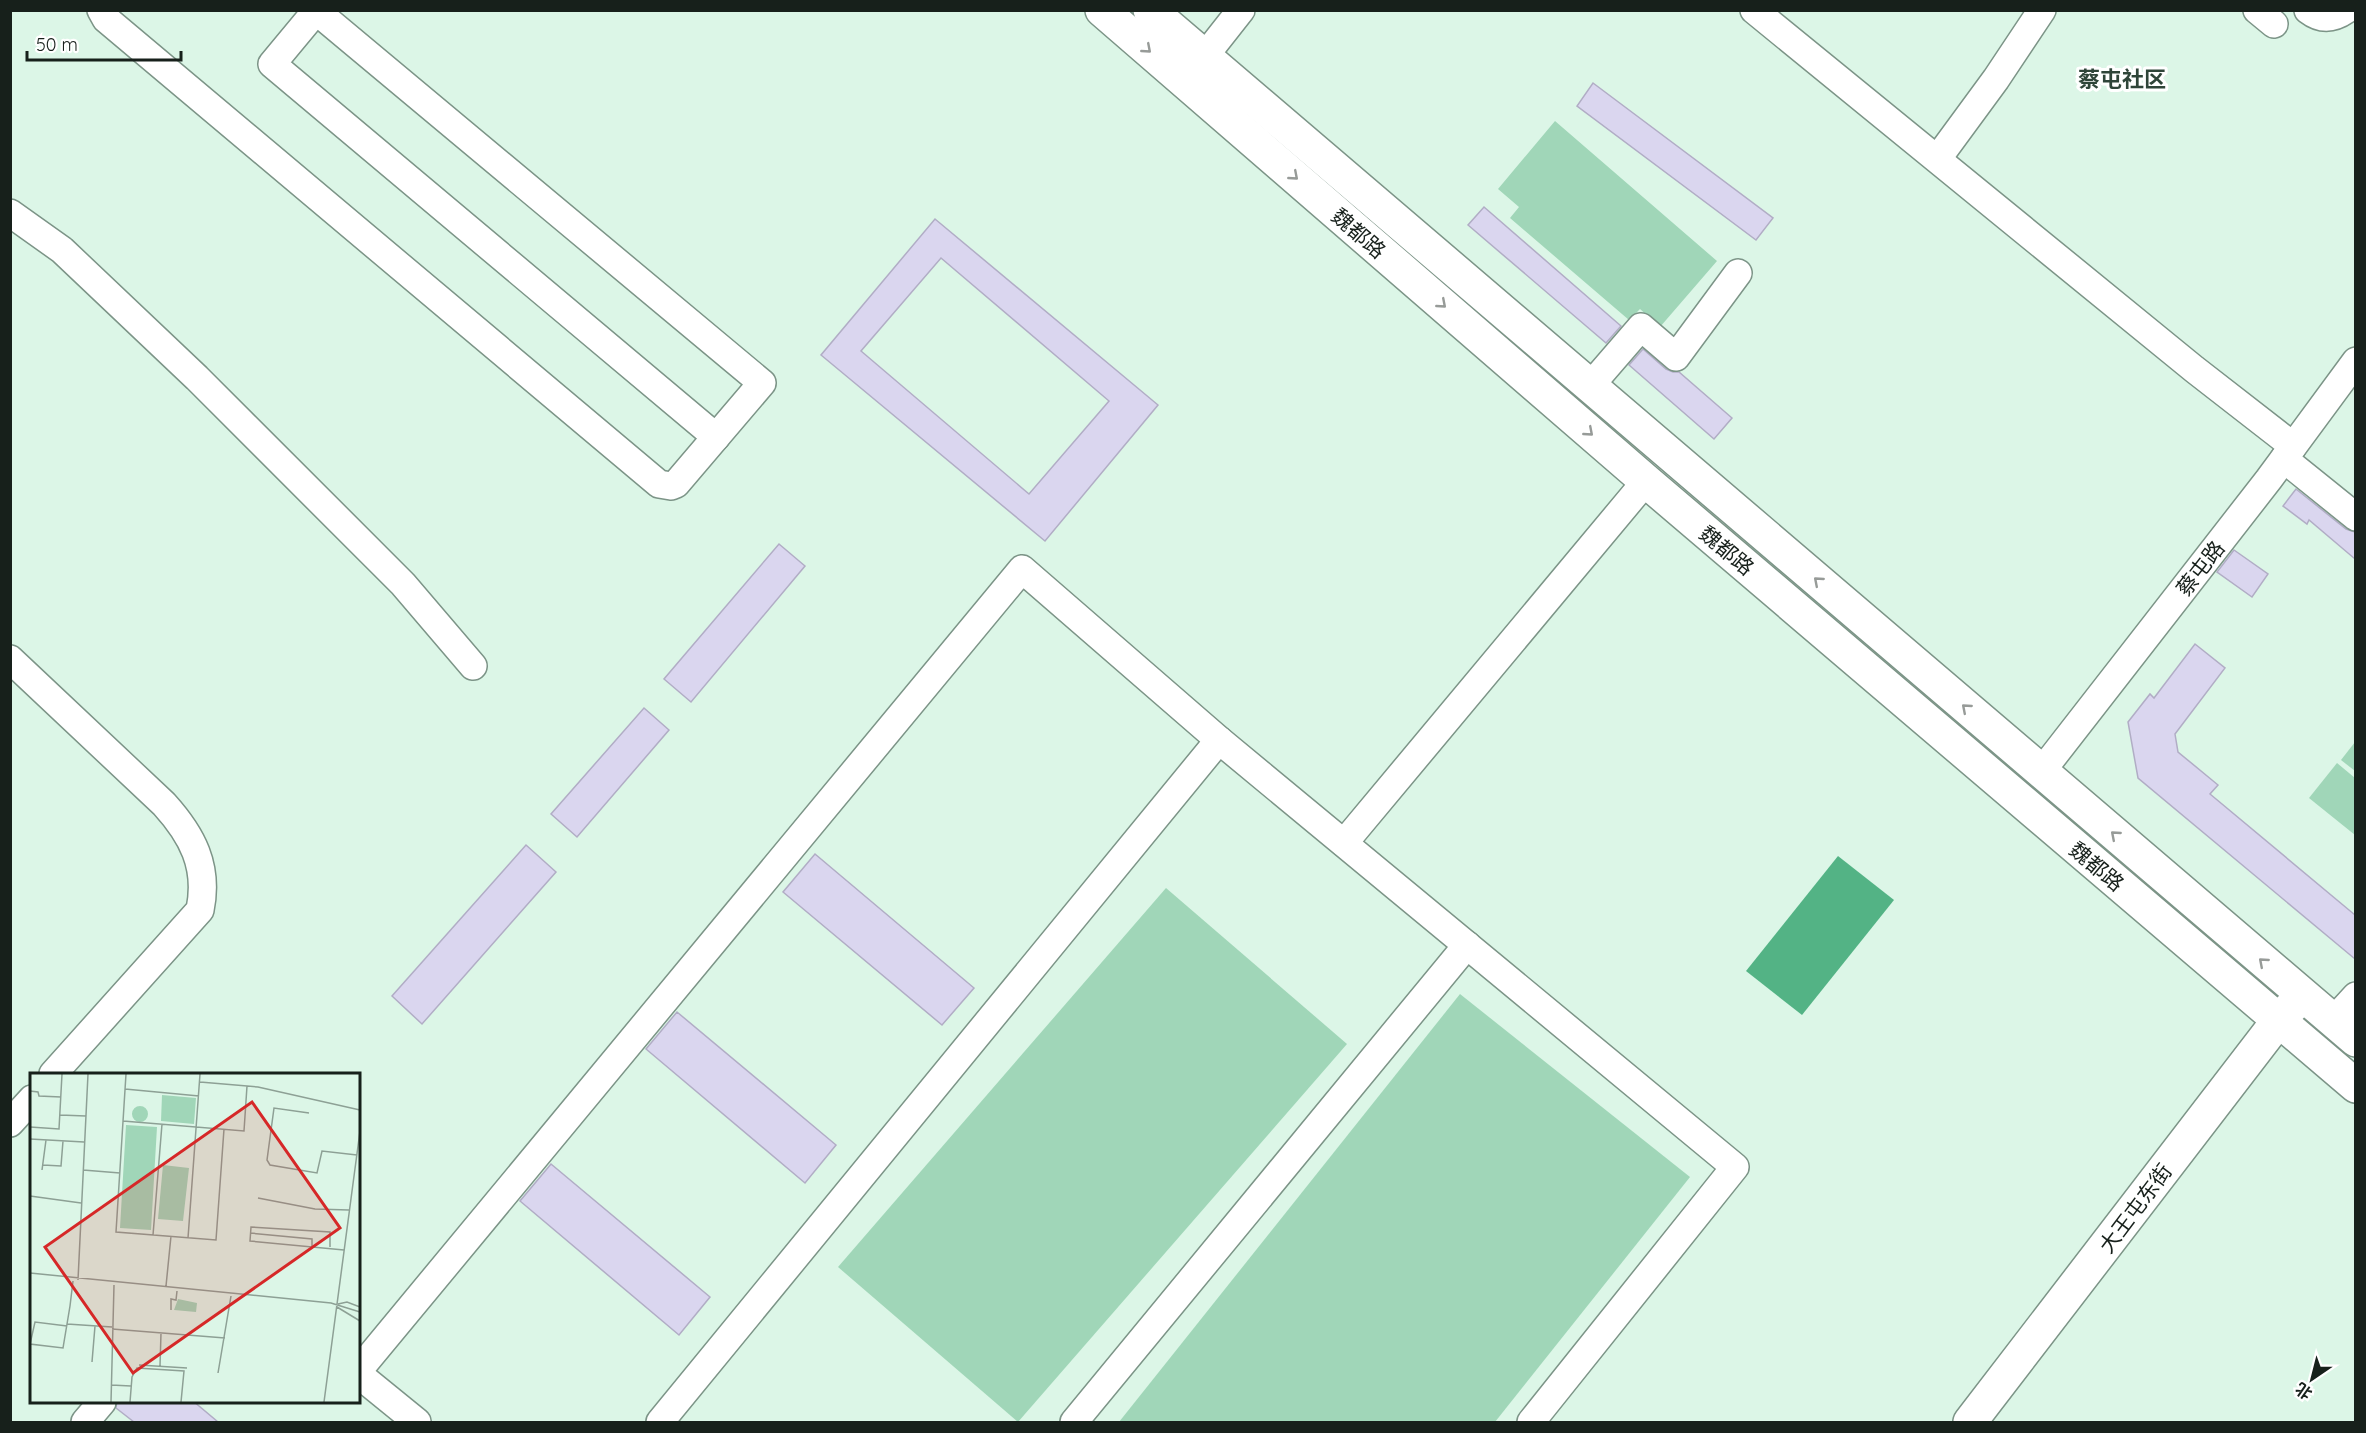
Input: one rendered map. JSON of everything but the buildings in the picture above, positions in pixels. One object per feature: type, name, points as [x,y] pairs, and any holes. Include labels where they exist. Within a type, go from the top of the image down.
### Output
[{"type":"main road","name":"魏都路","points":[[1102,10],[1646,481],[2355,1086]]},
{"type":"main road","name":"魏都路","points":[[1150,10],[2344,1031]]},
{"type":"main road","name":"大王屯东街","points":[[1970,1422],[2278,1021],[2302,995]]},
{"type":"street","points":[[101,10],[106,19],[115,27],[659,484],[671,486],[676,484],[762,383],[315,11],[272,64],[716,437]]},
{"type":"street","points":[[1204,57],[1241,10]]},
{"type":"street","points":[[1754,10],[2194,369],[2289,452],[2355,517]]},
{"type":"street","points":[[1938,158],[1996,79],[2042,10]]},
{"type":"street","points":[[2308,10],[2320,17],[2332,17],[2346,10]]},
{"type":"street","points":[[10,213],[62,250],[189,370],[403,584],[473,666]]},
{"type":"street","points":[[1590,386],[1641,327],[1676,357],[1738,273]]},
{"type":"street","name":"蔡屯路","points":[[2041,772],[2289,452],[2355,361]]},
{"type":"street","points":[[1344,843],[1646,481]]},
{"type":"street","points":[[360,1371],[1022,569],[1219,740],[1735,1167],[1531,1422]]},
{"type":"street","points":[[10,659],[164,804],[181,823],[190,836],[202,878],[203,897],[200,910],[55,1073]]},
{"type":"street","points":[[660,1422],[1219,740]]},
{"type":"street","points":[[1074,1422],[1467,945]]},
{"type":"street","points":[[2344,1031],[2355,996]]},
{"type":"street","points":[[10,1123],[30,1101]]},
{"type":"street","points":[[360,1375],[417,1422]]},
{"type":"street","points":[[85,1422],[100,1403]]},
{"type":"shaded area","points":[[1555,121],[1717,261],[1660,327],[1640,309],[1629,320],[1510,218],[1519,207],[1498,189]]},
{"type":"shaded area","points":[[2355,742],[2355,771],[2341,760]]},
{"type":"shaded area","points":[[2337,763],[2355,778],[2355,835],[2309,798]]},
{"type":"shaded area","points":[[1838,856],[1894,900],[1802,1015],[1746,971]]},
{"type":"shaded area","points":[[1166,888],[1347,1044],[1018,1422],[838,1267]]},
{"type":"shaded area","points":[[1460,994],[1690,1177],[1495,1422],[1119,1422]]},
{"type":"district","name":"蔡屯社区","points":[[2122,79]]}]
